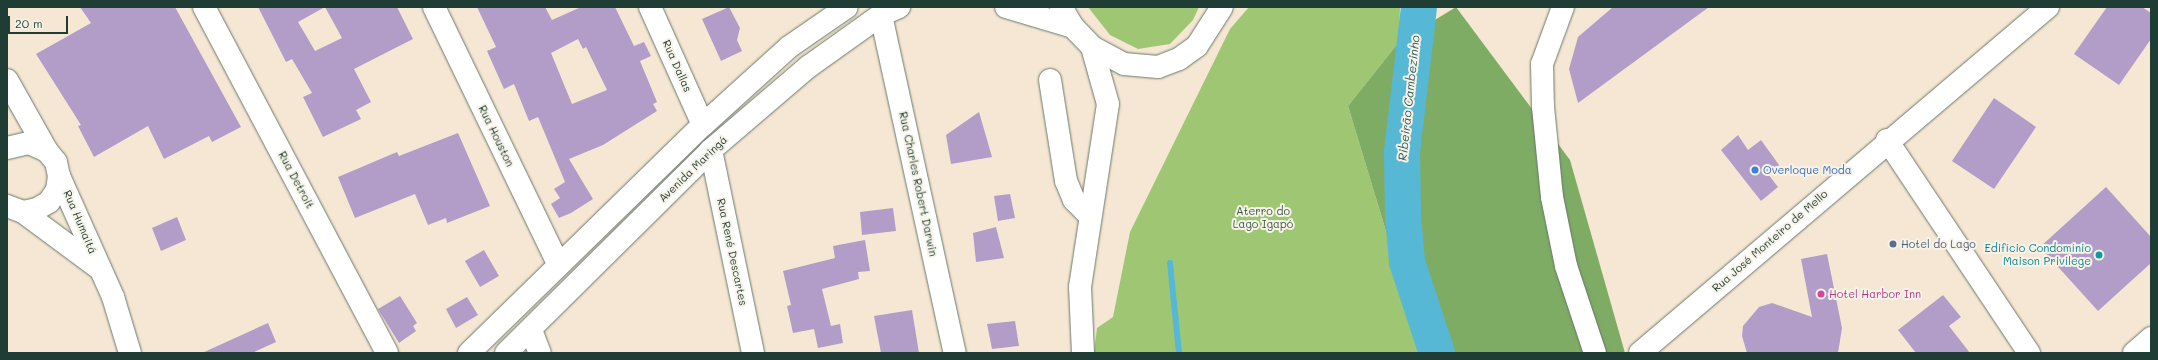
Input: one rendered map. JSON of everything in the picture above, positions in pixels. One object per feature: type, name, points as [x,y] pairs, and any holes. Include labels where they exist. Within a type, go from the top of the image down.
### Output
[{"type":"street","name":"Rua Detroit","points":[[204,7],[387,353]]},
{"type":"street","name":"Rua Houston","points":[[434,7],[558,264]]},
{"type":"street","name":"Rua Dallas","points":[[650,7],[703,125]]},
{"type":"street","points":[[469,353],[558,264],[703,125],[789,48],[847,7]]},
{"type":"street","points":[[1006,7],[1073,27]]},
{"type":"street","points":[[1061,7],[1073,27],[1092,47],[1124,64],[1158,67],[1179,59],[1197,46],[1222,7]]},
{"type":"street","points":[[1563,7],[1542,64],[1542,107],[1552,196],[1566,266],[1595,353]]},
{"type":"street","name":"Rua José Monteiro de Mello","points":[[1640,353],[1887,140],[2048,7]]},
{"type":"street","name":"Avenida Maringá","points":[[506,353],[531,330],[711,150],[808,67],[890,11]]},
{"type":"street","name":"Rua Charles Robert Darwin","points":[[890,11],[955,353]]},
{"type":"street","points":[[1083,353],[1080,287],[1089,215],[1108,104],[1092,47]]},
{"type":"street","points":[[7,80],[47,151]]},
{"type":"street","points":[[1050,80],[1066,181],[1074,200],[1089,215]]},
{"type":"street","points":[[1887,140],[2029,353]]},
{"type":"street","points":[[7,148],[29,142],[47,151]]},
{"type":"street","name":"Rua René Descartes","points":[[711,150],[754,353]]},
{"type":"street","name":"Rua Humaitá","points":[[47,151],[56,162],[59,176],[113,297],[130,353]]},
{"type":"street","points":[[15,209],[37,210],[49,202],[57,190],[59,176]]},
{"type":"street","name":"Rua Humaitá","points":[[15,209],[100,269]]},
{"type":"street","points":[[531,330],[540,353]]},
{"type":"street","points":[[2134,353],[2151,338]]},
{"type":"green space","points":[[1088,7],[1199,7],[1193,20],[1170,44],[1138,49],[1110,35]]},
{"type":"green space","name":"Aterro do Lago Igapó","points":[[1249,7],[1400,7],[1399,42],[1348,106],[1423,353],[1094,353],[1097,328],[1113,317],[1130,232],[1230,29]]},
{"type":"green space","points":[[1456,7],[1570,160],[1625,353],[1423,353],[1348,106],[1399,42]]},
{"type":"building","points":[[80,7],[175,7],[241,127],[212,142],[209,136],[164,159],[148,126],[94,157],[78,126],[81,125],[36,54],[91,23]]},
{"type":"building","points":[[258,7],[325,7],[397,7],[413,39],[354,69],[371,102],[356,110],[361,119],[323,137],[303,97],[312,93],[292,59],[286,62]],"holes":[[[325,7],[342,38],[315,51],[298,22]]]},
{"type":"building","points":[[477,7],[545,7],[552,20],[581,7],[615,7],[634,46],[644,42],[651,56],[640,61],[657,102],[653,104],[657,111],[603,145],[569,159],[593,199],[571,213],[559,218],[551,204],[560,198],[554,189],[565,182],[538,117],[529,121],[514,84],[504,89],[487,51],[496,47]],"holes":[[[578,39],[583,49],[586,47],[607,90],[572,104],[551,53]]]},
{"type":"building","points":[[729,7],[740,28],[737,40],[742,51],[721,61],[702,19]]},
{"type":"building","points":[[1613,7],[1709,7],[1578,103],[1569,69],[1578,37]]},
{"type":"building","points":[[2107,7],[2142,7],[2151,13],[2151,39],[2119,85],[2074,54]]},
{"type":"building","points":[[1994,98],[2036,127],[1994,189],[1952,161]]},
{"type":"building","points":[[979,112],[992,157],[951,164],[946,135]]},
{"type":"building","points":[[458,133],[490,206],[447,223],[446,218],[428,225],[415,194],[355,218],[338,177],[397,152],[399,156]]},
{"type":"building","name":"Overloque Moda","points":[[1738,135],[1748,150],[1761,140],[1779,165],[1768,174],[1778,187],[1761,201],[1721,150]]},
{"type":"building","name":"Edifício Condomínio Maison Privilege","points":[[2106,187],[2151,237],[2151,263],[2098,311],[2040,247]]},
{"type":"building","points":[[1010,194],[1015,218],[998,221],[994,196]]},
{"type":"building","points":[[893,208],[896,231],[862,235],[860,212]]},
{"type":"building","points":[[177,217],[186,240],[161,251],[152,228]]},
{"type":"building","points":[[996,227],[1004,258],[976,262],[973,233]]},
{"type":"building","points":[[865,240],[870,271],[858,272],[859,279],[822,289],[831,326],[840,324],[843,343],[818,348],[814,329],[793,333],[787,306],[791,305],[783,271],[835,258],[833,246]]},
{"type":"building","points":[[484,250],[499,276],[480,287],[465,261]]},
{"type":"building","points":[[1827,254],[1842,328],[1838,353],[1747,353],[1742,336],[1743,326],[1759,307],[1772,303],[1812,317],[1801,259]]},
{"type":"building","points":[[1943,295],[1961,317],[1949,326],[1970,353],[1916,353],[1898,330]]},
{"type":"building","points":[[400,296],[417,323],[413,326],[416,331],[399,343],[378,309]]},
{"type":"building","points":[[467,297],[478,315],[456,328],[446,309]]},
{"type":"building","points":[[912,310],[919,353],[881,353],[874,316]]},
{"type":"building","points":[[1015,321],[1019,346],[992,349],[987,324]]},
{"type":"building","points":[[268,323],[276,342],[252,353],[202,353]]},
{"type":"waterway","name":"Ribeirão Cambezinho","points":[[1419,7],[1402,152],[1403,216],[1407,262],[1437,353]]},
{"type":"waterway","points":[[1170,263],[1179,353]]},
{"type":"place","name":"Overloque Moda","points":[[1755,170]]},
{"type":"place","name":"Hotel do Lago","points":[[1893,244]]},
{"type":"place","name":"Edifício Condomínio Maison Privilege","points":[[2099,255]]},
{"type":"place","name":"Hotel Harbor Inn","points":[[1821,294]]}]
